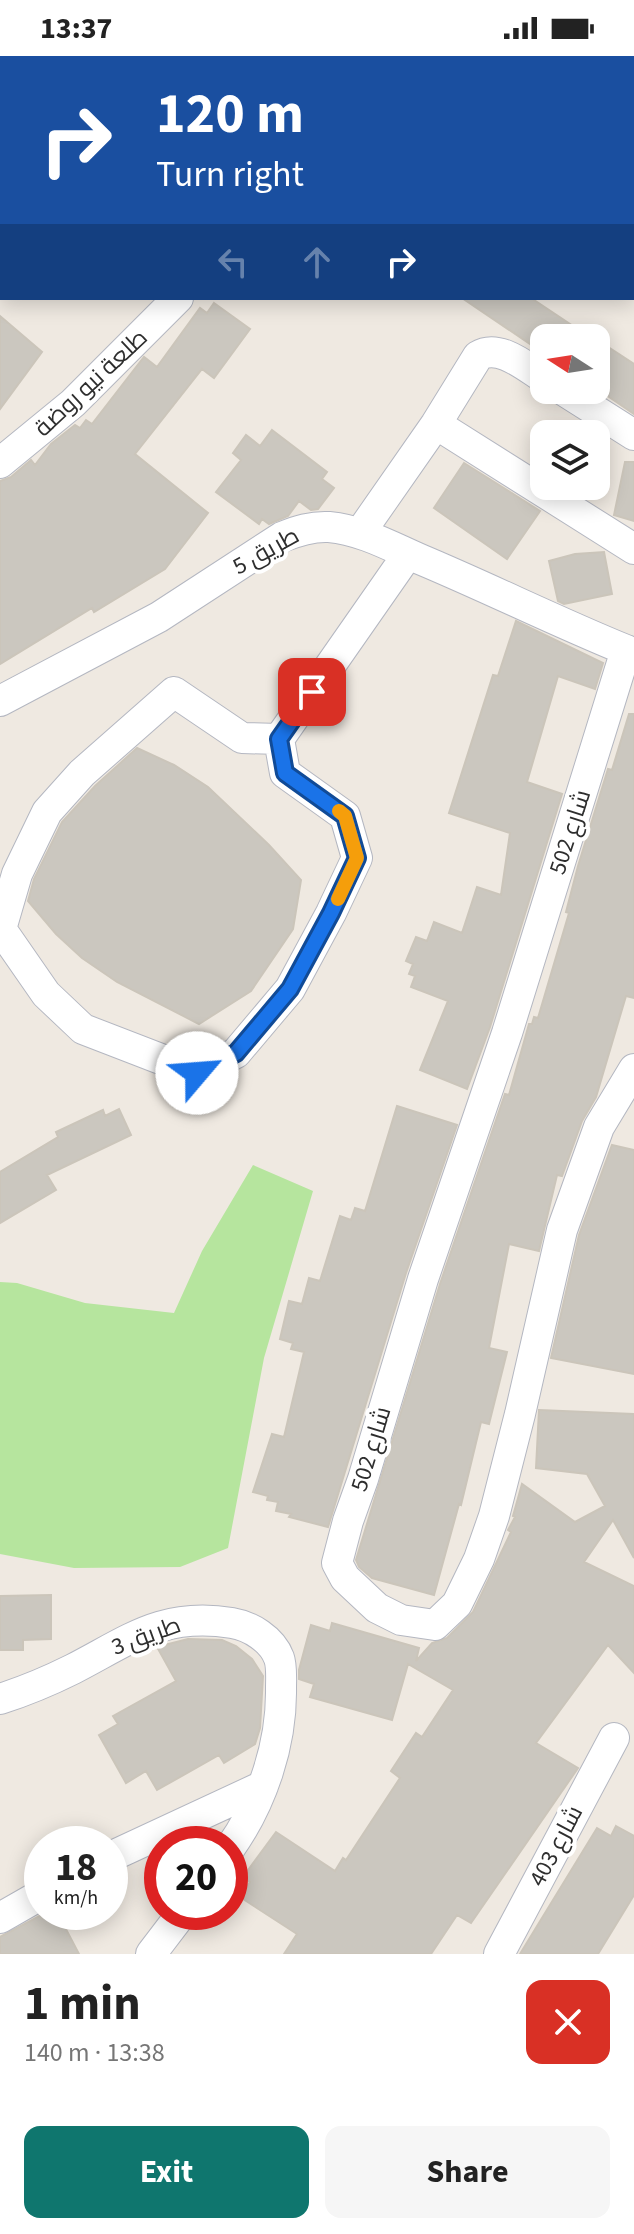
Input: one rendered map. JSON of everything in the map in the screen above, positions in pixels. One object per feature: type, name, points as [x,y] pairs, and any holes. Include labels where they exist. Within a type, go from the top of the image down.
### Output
[{"type":"street","name":"طلعة نيو روضة","points":[[0,463],[73,403],[176,300]]},
{"type":"street","points":[[360,533],[436,424],[472,362],[485,351],[504,354],[530,370]]},
{"type":"street","points":[[585,404],[634,435]]},
{"type":"street","points":[[436,424],[634,549]]},
{"type":"street","name":"طريق 5","points":[[0,701],[159,617],[282,537],[303,529],[328,527],[360,533],[630,653]]},
{"type":"street","points":[[279,739],[242,738],[174,692],[82,773],[47,812],[17,874],[1,929],[46,994],[83,1029],[197,1073],[236,1053],[290,989],[357,858],[345,816],[285,773],[279,739],[408,554]]},
{"type":"street","name":"شارع 502","points":[[630,653],[507,1033],[423,1279],[337,1563],[358,1593],[377,1608],[401,1620],[435,1625],[457,1604],[479,1559],[494,1516],[562,1230],[599,1127],[634,1069]]},
{"type":"street","name":"طريق 3","points":[[0,1699],[29,1690],[114,1644],[150,1629],[182,1620],[212,1620],[245,1626],[265,1639],[279,1658],[281,1710],[275,1746],[263,1786],[244,1826]]},
{"type":"street","name":"شارع 403","points":[[499,1954],[614,1738]]},
{"type":"street","points":[[128,1849],[263,1786]]},
{"type":"street","points":[[0,1918],[24,1904]]},
{"type":"street","points":[[151,1954],[169,1930]]},
{"type":"green space","points":[[253,1165],[313,1191],[264,1358],[228,1548],[180,1567],[74,1568],[0,1554],[0,1282],[17,1283],[85,1303],[174,1313],[202,1251]]},
{"type":"building","points":[[465,300],[534,300],[570,324],[530,324],[530,344]]},
{"type":"building","points":[[214,303],[250,329],[214,378],[202,369],[135,454],[208,513],[165,569],[94,612],[92,608],[0,664],[0,481],[11,477],[31,460],[35,465],[51,444],[75,425],[80,428],[86,420],[92,424],[144,357],[157,367],[200,308],[207,313]]},
{"type":"building","points":[[0,316],[42,352],[0,409]]},
{"type":"building","points":[[610,348],[634,364],[634,414],[610,398]]},
{"type":"building","points":[[272,430],[327,472],[322,479],[334,488],[318,509],[311,510],[299,501],[288,516],[269,524],[262,519],[259,524],[216,492],[241,460],[233,453],[246,435],[260,446]]},
{"type":"building","points":[[625,462],[634,462],[634,521],[614,515]]},
{"type":"building","points":[[464,463],[540,511],[507,559],[434,508]]},
{"type":"building","points":[[604,552],[612,594],[564,604],[558,601],[549,561],[575,554]]},
{"type":"building","points":[[516,621],[603,663],[595,689],[558,676],[527,782],[562,794],[490,1027],[467,1089],[420,1070],[448,1001],[411,987],[415,976],[409,974],[413,964],[406,961],[416,937],[427,941],[434,922],[462,933],[477,887],[501,895],[510,833],[449,813],[493,675],[498,676]]},
{"type":"building","points":[[629,714],[634,714],[634,998],[626,996],[596,1097],[582,1121],[562,1176],[557,1175],[539,1251],[509,1244],[489,1348],[507,1352],[489,1424],[481,1422],[461,1505],[434,1595],[372,1578],[359,1567],[356,1560],[440,1284],[505,1094],[509,1095],[529,1024],[532,1024],[534,1017],[538,1018],[569,913],[566,912],[578,866],[608,769],[612,770]]},
{"type":"building","points":[[137,748],[174,765],[208,787],[301,880],[293,929],[251,991],[199,1024],[117,982],[82,958],[28,901],[34,879],[62,822],[95,786]]},
{"type":"building","points":[[397,1106],[457,1125],[406,1273],[328,1527],[276,1511],[278,1502],[253,1492],[272,1434],[284,1437],[304,1352],[291,1349],[293,1343],[280,1339],[289,1301],[302,1304],[309,1278],[320,1281],[340,1216],[351,1220],[355,1208],[365,1211]]},
{"type":"building","points":[[119,1109],[131,1135],[47,1175],[56,1190],[0,1223],[0,1172],[58,1137],[56,1132],[103,1110],[105,1116]]},
{"type":"building","points":[[612,1145],[634,1150],[634,1374],[551,1358],[579,1235]]},
{"type":"building","points":[[539,1410],[634,1414],[634,1558],[613,1520],[584,1562],[634,1586],[634,1673],[608,1645],[536,1743],[578,1768],[471,1923],[457,1915],[431,1954],[284,1954],[297,1934],[248,1902],[248,1870],[276,1832],[335,1871],[343,1858],[346,1860],[400,1778],[391,1771],[416,1733],[422,1737],[453,1690],[408,1664],[392,1720],[310,1697],[314,1684],[299,1679],[299,1670],[311,1625],[330,1631],[332,1623],[419,1648],[416,1661],[432,1643],[447,1638],[473,1612],[511,1532],[508,1530],[515,1517],[522,1484],[575,1522],[605,1506],[587,1474],[536,1468]]},
{"type":"building","points":[[51,1595],[51,1639],[23,1640],[23,1650],[0,1650],[0,1596]]},
{"type":"building","points":[[188,1639],[222,1640],[236,1646],[252,1659],[263,1676],[260,1728],[255,1744],[224,1763],[219,1755],[157,1790],[146,1771],[126,1783],[99,1735],[118,1724],[113,1716],[176,1681],[157,1647]]},
{"type":"building","points":[[616,1826],[634,1836],[634,1895],[598,1954],[520,1954],[597,1828],[611,1836]]},
{"type":"building","points":[[24,1924],[24,1930],[66,1930],[79,1954],[0,1954],[0,1937]]},
{"type":"slow traffic","points":[[338,899],[357,858],[345,816],[339,811]]},
{"type":"route","points":[[197,1073],[236,1053],[290,989],[357,858],[345,816],[285,773],[279,739],[312,692]]}]
